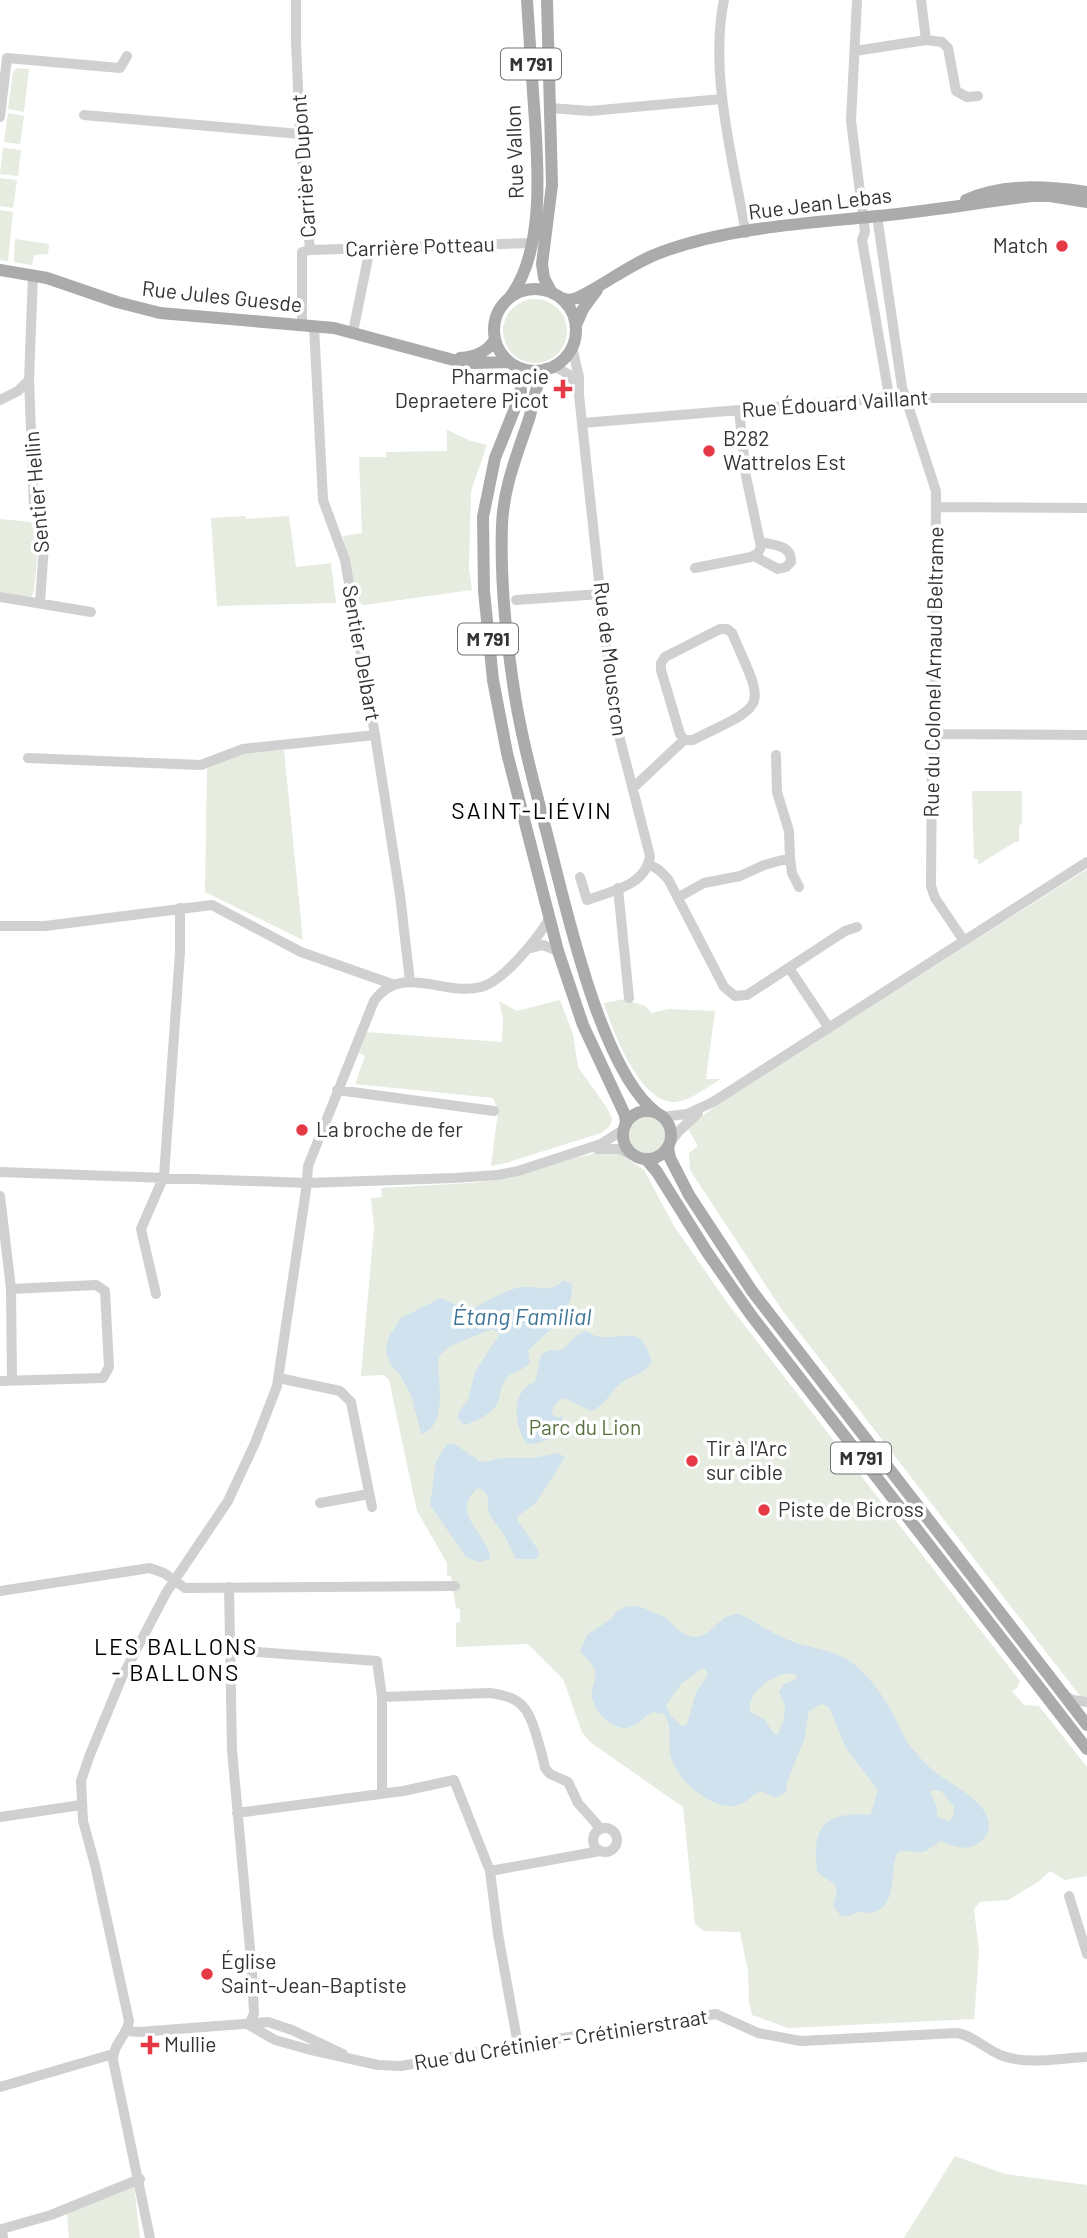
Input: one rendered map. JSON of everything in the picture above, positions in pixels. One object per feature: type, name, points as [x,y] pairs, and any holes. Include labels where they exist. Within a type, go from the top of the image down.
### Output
[{"type":"main road","name":"Rue Vallon","points":[[510,297],[522,278],[531,243],[537,200],[538,166],[527,0]]},
{"type":"main road","name":"Rue Vallon","points":[[547,0],[552,193],[542,264],[544,278],[556,295]]},
{"type":"main road","name":"Rue Jean Lebas","points":[[942,207],[983,193],[1028,187],[1087,192]]},
{"type":"main road","name":"Rue Jean Lebas","points":[[556,295],[574,299],[651,256],[703,240],[1037,195],[1087,202]]},
{"type":"main road","name":"Rue Jules Guesde","points":[[0,270],[33,275],[125,305],[160,313],[308,325],[353,332],[475,363],[515,365]]},
{"type":"main road","points":[[575,326],[571,312],[556,295],[531,289],[510,297],[496,316],[495,338],[499,350],[515,365],[533,371],[550,368],[565,357],[572,347],[575,326],[586,304],[601,284]]},
{"type":"main road","name":"Rue Jules Guesde","points":[[442,356],[472,356],[485,350],[495,338]]},
{"type":"main road","name":"M 791","points":[[515,365],[521,393],[498,449],[486,495],[483,528],[484,591],[492,670],[499,717],[558,951],[583,1025],[625,1115],[624,1127]]},
{"type":"main road","name":"M 791","points":[[550,368],[537,384],[514,461],[503,510],[504,601],[515,695],[525,748],[558,880],[592,997],[631,1082],[645,1104],[660,1115]]},
{"type":"main road","points":[[639,1112],[660,1115],[670,1128],[669,1146],[660,1156],[646,1159],[632,1154],[624,1144],[624,1127],[639,1112]]},
{"type":"main road","name":"M 791","points":[[669,1146],[670,1158],[689,1195],[757,1298],[1087,1725]]},
{"type":"main road","name":"M 791","points":[[646,1159],[756,1322],[1087,1749]]},
{"type":"street","name":"Carrière Dupont","points":[[296,0],[300,134],[310,250],[302,252],[308,325]]},
{"type":"street","points":[[724,0],[719,44],[722,99],[746,233]]},
{"type":"street","points":[[857,0],[852,135],[865,232],[862,240],[888,390],[884,398]]},
{"type":"street","points":[[921,0],[926,40]]},
{"type":"street","points":[[855,51],[926,40],[942,42],[948,48],[956,91],[962,96],[978,96]]},
{"type":"street","points":[[0,117],[7,58],[120,68],[127,57]]},
{"type":"street","points":[[551,108],[590,111],[722,99]]},
{"type":"street","points":[[84,115],[300,134]]},
{"type":"street","name":"Rue du Colonel Arnaud Beltrame","points":[[877,216],[905,398],[935,486],[935,734],[932,753],[931,886],[935,898],[964,941]]},
{"type":"street","name":"Carrière Potteau","points":[[310,250],[531,243]]},
{"type":"street","points":[[353,332],[370,248]]},
{"type":"street","name":"Sentier Hellin","points":[[33,275],[29,380],[34,508],[44,545],[40,603]]},
{"type":"street","points":[[875,318],[892,317]]},
{"type":"street","name":"Sentier Delbart","points":[[308,325],[323,500],[343,550],[400,895],[410,982]]},
{"type":"street","name":"Rue de Mouscron","points":[[572,347],[579,377],[613,712],[650,848],[649,864]]},
{"type":"street","name":"Rue de Mouscron","points":[[550,368],[570,375],[579,395]]},
{"type":"street","points":[[0,400],[18,391],[29,380]]},
{"type":"street","name":"Rue Édouard Vaillant","points":[[583,424],[884,398],[1087,398]]},
{"type":"street","points":[[695,568],[754,556],[760,550],[761,541],[746,476],[739,410]]},
{"type":"street","points":[[936,507],[1087,508]]},
{"type":"street","points":[[754,556],[778,569],[791,562],[788,549],[761,541]]},
{"type":"street","points":[[516,600],[601,594]]},
{"type":"street","points":[[0,597],[91,612]]},
{"type":"street","points":[[633,788],[684,740],[693,740],[736,719],[747,713],[754,704],[756,688],[732,633],[727,629],[720,629],[666,657],[662,663],[661,670],[672,709],[684,740]]},
{"type":"street","points":[[935,734],[1087,735]]},
{"type":"street","points":[[28,758],[201,765],[243,749],[375,735]]},
{"type":"street","points":[[776,755],[777,792],[789,831],[792,873],[799,887]]},
{"type":"street","points":[[678,897],[704,883],[740,876],[764,865],[790,858]]},
{"type":"street","points":[[660,1115],[687,1114],[712,1102],[1087,862]]},
{"type":"street","points":[[580,877],[587,900],[637,880],[649,864],[663,873],[724,987],[738,997],[745,996],[845,931],[857,927]]},
{"type":"street","points":[[618,888],[629,998]]},
{"type":"street","points":[[0,926],[45,926],[180,908],[217,906],[301,953],[392,984]]},
{"type":"street","points":[[156,1294],[141,1230],[164,1177],[180,953],[180,908]]},
{"type":"street","points":[[150,2238],[113,2054],[129,2024],[96,1865],[84,1828],[81,1781],[122,1677],[174,1581],[228,1501],[255,1443],[279,1378],[308,1166],[374,1001],[382,990],[392,984],[410,982],[467,988],[484,987],[501,975],[527,949],[550,919]]},
{"type":"street","points":[[527,949],[535,945],[558,951]]},
{"type":"street","points":[[789,968],[829,1028]]},
{"type":"street","points":[[337,1090],[494,1111]]},
{"type":"street","points":[[669,1146],[683,1127],[712,1102]]},
{"type":"street","points":[[0,1172],[307,1183],[385,1182],[498,1175],[608,1142],[624,1127]]},
{"type":"street","points":[[579,1152],[614,1148],[632,1154]]},
{"type":"street","points":[[0,1196],[10,1289],[12,1380]]},
{"type":"street","points":[[0,1381],[103,1378],[109,1367],[105,1291],[96,1285],[10,1289]]},
{"type":"street","points":[[279,1378],[340,1391],[351,1402],[372,1507]]},
{"type":"street","points":[[320,1503],[369,1494]]},
{"type":"street","points":[[0,1591],[150,1568],[164,1573],[185,1588],[455,1586]]},
{"type":"street","points":[[229,1587],[230,1700],[254,2013],[249,2025]]},
{"type":"street","points":[[230,1650],[377,1661],[382,1697],[382,1794]]},
{"type":"street","points":[[382,1697],[490,1693],[516,1700],[526,1707],[531,1718],[545,1768],[550,1774],[568,1782],[578,1803],[601,1829]]},
{"type":"street","points":[[1065,1696],[1087,1702]]},
{"type":"street","points":[[237,1813],[382,1794],[454,1780],[490,1871],[498,1934],[518,2045]]},
{"type":"street","points":[[0,1817],[81,1805]]},
{"type":"street","points":[[601,1829],[612,1830],[617,1837],[618,1843],[614,1850],[606,1853],[594,1845],[595,1833],[601,1829]]},
{"type":"street","points":[[490,1871],[600,1851]]},
{"type":"street","points":[[1069,1896],[1087,1954]]},
{"type":"street","name":"Rue du Crétinier - Crétinierstraat","points":[[249,2025],[275,2040],[378,2066],[401,2066],[716,2014],[758,2033],[801,2041],[958,2033],[976,2039],[1000,2055],[1015,2059],[1087,2057]]},
{"type":"street","name":"Rue du Crétinier - Crétinierstraat","points":[[126,2031],[268,2022],[292,2029],[360,2062]]},
{"type":"street","points":[[0,2087],[113,2054]]},
{"type":"street","points":[[3,2234],[140,2179]]},
{"type":"green space","points":[[17,68],[29,69],[24,112],[8,109],[13,72]]},
{"type":"green space","points":[[8,113],[24,116],[20,144],[4,142]]},
{"type":"green space","points":[[3,148],[21,150],[18,176],[0,174]]},
{"type":"green space","points":[[0,178],[17,180],[13,208],[0,206]]},
{"type":"green space","points":[[0,210],[13,212],[8,261],[0,260]]},
{"type":"green space","points":[[15,239],[49,244],[48,254],[34,255],[32,265],[14,262]]},
{"type":"green space","points":[[535,299],[553,305],[561,313],[567,331],[561,349],[553,357],[535,363],[517,357],[509,349],[503,331],[509,313],[517,305]]},
{"type":"green space","points":[[447,430],[487,445],[471,491],[469,568],[472,590],[364,605],[354,601],[343,536],[362,533],[359,457],[386,457],[386,452],[447,451]]},
{"type":"green space","points":[[245,516],[246,519],[289,516],[296,567],[331,563],[336,603],[217,606],[211,518]]},
{"type":"green space","points":[[0,519],[31,522],[38,547],[34,592],[31,597],[0,592]]},
{"type":"green space","points":[[284,750],[303,940],[205,892],[207,768],[235,756]]},
{"type":"green space","points":[[972,791],[1022,791],[1019,842],[978,865],[978,859],[974,859]]},
{"type":"green space","points":[[1087,869],[1087,1705],[782,1310],[690,1170],[689,1153],[698,1146],[687,1127],[724,1100]]},
{"type":"green space","points":[[625,999],[645,1006],[652,1013],[668,1009],[715,1011],[706,1079],[721,1079],[678,1102],[660,1098],[649,1089],[638,1077],[620,1046],[604,1003]]},
{"type":"green space","points":[[560,1000],[573,1034],[578,1067],[612,1118],[610,1126],[601,1133],[491,1166],[498,1112],[493,1098],[355,1084],[365,1056],[359,1053],[366,1032],[502,1042],[503,1019],[499,1001],[517,1011]]},
{"type":"green space","points":[[647,1117],[660,1122],[665,1135],[660,1148],[647,1153],[634,1148],[629,1135],[634,1122]]},
{"type":"green space","name":"Parc du Lion","points":[[606,1151],[622,1155],[644,1170],[674,1226],[728,1304],[1020,1681],[1012,1691],[1024,1705],[1039,1706],[1087,1767],[1087,1876],[1065,1880],[1050,1871],[1038,1882],[1008,1900],[980,1902],[974,1909],[979,1952],[974,2019],[788,2028],[752,2015],[748,1971],[740,1932],[704,1931],[695,1924],[683,1807],[590,1742],[582,1732],[563,1679],[528,1644],[456,1647],[456,1623],[460,1622],[460,1609],[456,1608],[451,1576],[447,1575],[447,1563],[417,1511],[389,1380],[384,1375],[361,1376],[374,1227],[371,1198],[382,1197],[381,1188],[511,1178],[570,1159]]},
{"type":"green space","points":[[955,2156],[1005,2174],[1087,2185],[1087,2238],[904,2238]]},
{"type":"green space","points":[[134,2186],[140,2238],[69,2238],[67,2214]]},
{"type":"water","name":"Étang Familial","points":[[564,1280],[572,1284],[564,1313],[528,1351],[528,1365],[506,1379],[497,1403],[485,1416],[464,1425],[457,1418],[468,1400],[475,1372],[499,1335],[498,1332],[492,1329],[450,1346],[439,1356],[439,1411],[430,1429],[421,1434],[411,1395],[386,1353],[389,1336],[401,1318],[441,1298],[457,1305],[456,1317],[510,1290],[523,1287],[547,1288]]},
{"type":"water","name":"Étang Familial","points":[[585,1331],[600,1337],[639,1338],[648,1350],[652,1362],[645,1370],[620,1384],[591,1411],[565,1398],[557,1402],[552,1414],[558,1418],[562,1416],[562,1421],[584,1431],[555,1436],[537,1443],[526,1443],[517,1418],[518,1400],[527,1386],[535,1382],[541,1355],[549,1350],[561,1350]]},
{"type":"water","points":[[447,1444],[455,1444],[479,1461],[487,1462],[501,1458],[533,1458],[558,1453],[565,1457],[536,1503],[518,1516],[518,1521],[538,1550],[539,1556],[536,1559],[516,1559],[505,1536],[491,1517],[488,1497],[478,1488],[470,1498],[468,1516],[484,1542],[490,1559],[479,1562],[466,1557],[430,1505],[436,1461]]},
{"type":"water","points":[[638,1606],[664,1617],[692,1637],[708,1633],[726,1617],[739,1614],[788,1640],[849,1661],[867,1677],[882,1696],[912,1749],[933,1770],[968,1794],[985,1812],[989,1821],[988,1831],[981,1841],[971,1847],[941,1841],[924,1852],[899,1851],[890,1894],[881,1909],[871,1913],[840,1915],[833,1905],[836,1887],[817,1871],[819,1833],[824,1825],[841,1816],[869,1815],[878,1790],[846,1748],[829,1707],[821,1704],[809,1711],[804,1740],[787,1782],[786,1792],[775,1798],[761,1791],[741,1804],[728,1806],[707,1799],[688,1784],[675,1766],[670,1752],[669,1725],[664,1714],[653,1712],[633,1726],[623,1728],[609,1722],[594,1704],[592,1690],[595,1671],[580,1651],[587,1635],[625,1607]],"holes":[[[702,1668],[708,1675],[696,1692],[687,1724],[682,1726],[670,1715],[666,1705],[681,1684]],[[783,1674],[797,1676],[795,1680],[784,1684],[779,1692],[785,1713],[783,1723],[775,1735],[764,1719],[750,1712],[750,1705],[759,1688]],[[930,1790],[941,1791],[954,1807],[954,1814],[949,1822],[937,1816]]]},
{"type":"place","name":"Match","points":[[1062,246]]},
{"type":"place","name":"Pharmacie Depraetere Picot","points":[[563,389]]},
{"type":"place","name":"B282 Wattrelos Est","points":[[709,451]]},
{"type":"place","name":"La broche de fer","points":[[302,1130]]},
{"type":"place","name":"Tir à l'Arc sur cible","points":[[692,1461]]},
{"type":"place","name":"Piste de Bicross","points":[[764,1510]]},
{"type":"place","name":"Église Saint-Jean-Baptiste","points":[[207,1974]]},
{"type":"place","name":"Mullie","points":[[150,2045]]},
{"type":"district","name":"SAINT-LIÉVIN","points":[[532,811]]},
{"type":"district","name":"LES BALLONS - BALLONS","points":[[176,1660]]}]
